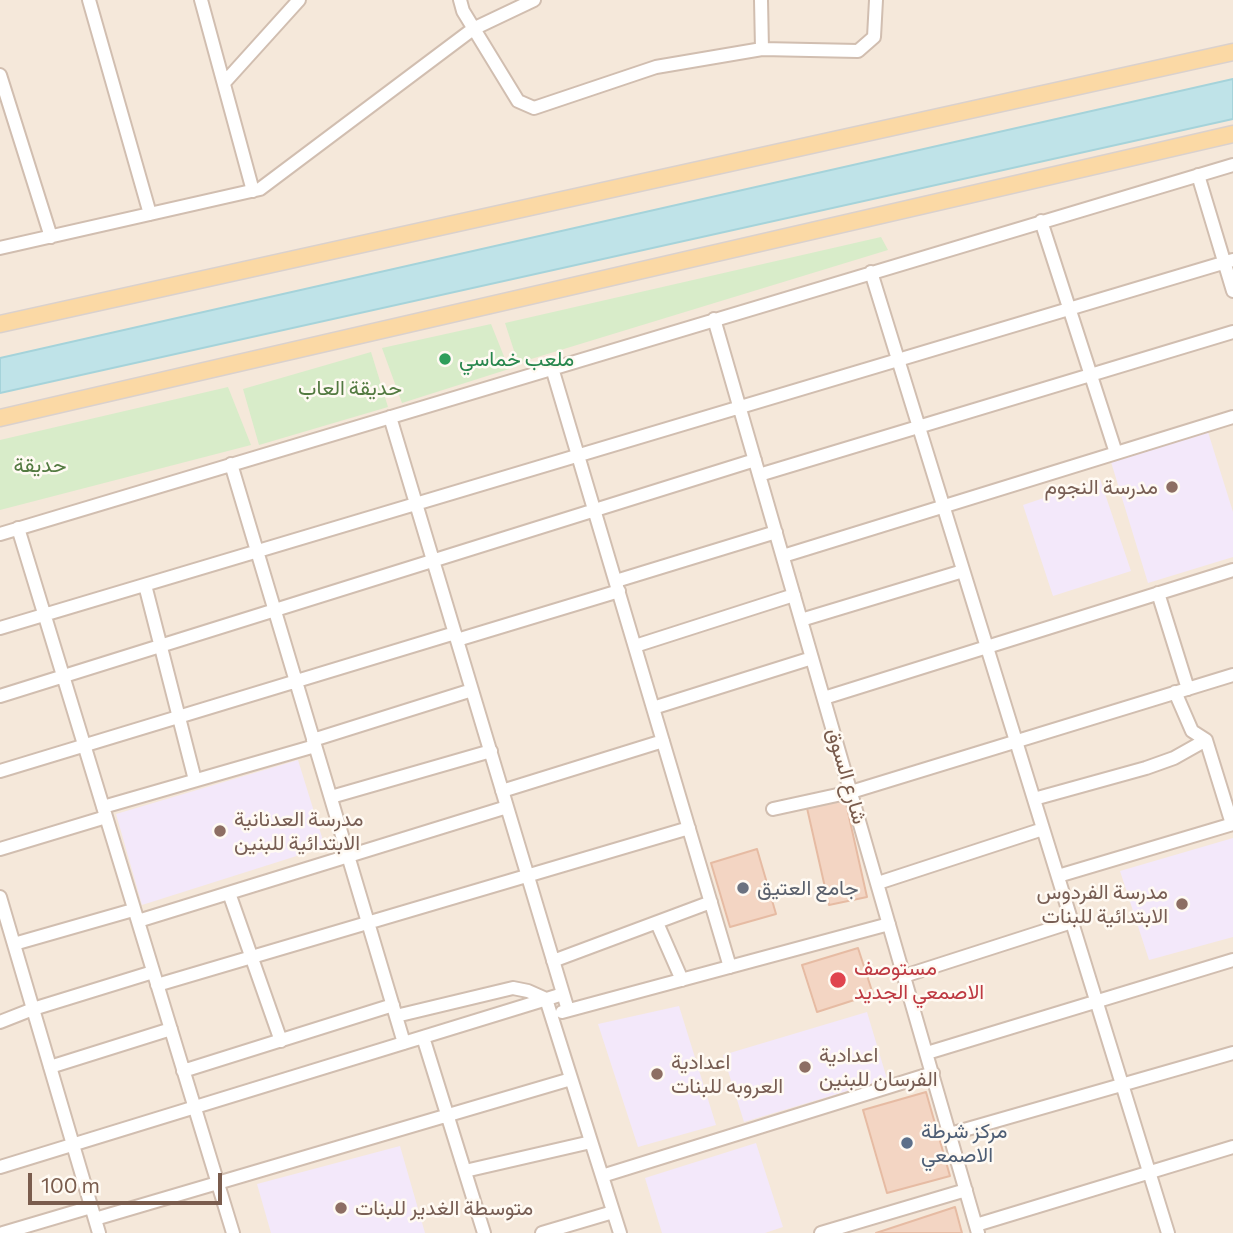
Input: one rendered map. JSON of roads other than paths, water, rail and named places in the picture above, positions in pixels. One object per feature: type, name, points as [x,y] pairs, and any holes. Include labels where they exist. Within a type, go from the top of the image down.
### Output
[{"type":"main road","points":[[0,324],[1233,52]]},
{"type":"main road","points":[[0,418],[1233,134]]},
{"type":"street","points":[[89,0],[150,214]]},
{"type":"street","points":[[201,0],[253,191]]},
{"type":"street","points":[[224,83],[299,0]]},
{"type":"street","points":[[460,0],[473,29],[518,102],[534,108],[656,67],[762,49],[858,51],[874,37],[876,0]]},
{"type":"street","points":[[0,248],[260,190],[473,29],[534,0]]},
{"type":"street","points":[[761,0],[762,49]]},
{"type":"street","points":[[0,75],[51,237]]},
{"type":"street","points":[[0,534],[1233,165]]},
{"type":"street","points":[[1198,175],[1229,261],[1233,291]]},
{"type":"street","points":[[1041,221],[1116,453]]},
{"type":"street","points":[[0,628],[1229,261]]},
{"type":"street","points":[[871,272],[1168,1233]]},
{"type":"street","name":"شارع السوق","points":[[714,319],[977,1229]]},
{"type":"street","points":[[759,475],[1233,332]]},
{"type":"street","points":[[552,368],[730,967]]},
{"type":"street","points":[[390,416],[568,1010]]},
{"type":"street","points":[[783,556],[1233,417]]},
{"type":"street","points":[[0,696],[755,460]]},
{"type":"street","points":[[231,464],[404,1043]]},
{"type":"street","points":[[18,528],[233,1233]]},
{"type":"street","points":[[0,772],[296,681],[456,637],[776,532]]},
{"type":"street","points":[[824,698],[986,645],[1233,570]]},
{"type":"street","points":[[802,620],[964,571]]},
{"type":"street","points":[[145,585],[195,779]]},
{"type":"street","points":[[1058,876],[1233,824],[1206,740],[1192,731],[1158,593]]},
{"type":"street","points":[[635,646],[794,595]]},
{"type":"street","points":[[653,708],[812,658]]},
{"type":"street","points":[[773,809],[851,792],[1233,675]]},
{"type":"street","points":[[0,849],[195,779],[314,743],[472,690]]},
{"type":"street","points":[[1034,799],[1146,768],[1174,758],[1206,740]]},
{"type":"street","points":[[502,791],[663,741]]},
{"type":"street","points":[[331,797],[491,751]]},
{"type":"street","points":[[14,944],[229,893],[507,807]]},
{"type":"street","points":[[157,985],[689,828]]},
{"type":"street","points":[[878,883],[1043,829]]},
{"type":"street","points":[[229,893],[281,1041]]},
{"type":"street","points":[[0,897],[2,913],[14,944],[99,1233]]},
{"type":"street","points":[[553,961],[711,902]]},
{"type":"street","points":[[904,976],[1072,922]]},
{"type":"street","points":[[657,923],[682,980]]},
{"type":"street","points":[[551,1015],[889,924]]},
{"type":"street","points":[[927,1053],[1233,960]]},
{"type":"street","points":[[0,1022],[33,1009],[153,972]]},
{"type":"street","points":[[183,1071],[394,1011],[513,988],[528,991],[546,999],[620,1233]]},
{"type":"street","points":[[0,1167],[563,994]]},
{"type":"street","points":[[50,1066],[170,1029]]},
{"type":"street","points":[[424,1037],[484,1233]]},
{"type":"street","points":[[950,1134],[1233,1053]]},
{"type":"street","points":[[602,1175],[933,1073]]},
{"type":"street","points":[[3,1233],[218,1183],[571,1079]]},
{"type":"street","points":[[465,1171],[591,1142]]},
{"type":"street","points":[[977,1229],[1233,1147]]},
{"type":"street","points":[[825,1232],[966,1191]]},
{"type":"street","points":[[542,1233],[613,1212]]},
{"type":"water","points":[[1233,79],[1233,119],[0,393],[0,358]]},
{"type":"place","name":"ملعب خماسي","points":[[445,359]]},
{"type":"place","name":"مدرسة النجوم","points":[[1172,487]]},
{"type":"place","name":"مدرسة العدنانية الابتدائية للبنين","points":[[220,831]]},
{"type":"place","name":"جامع العتيق","points":[[743,888]]},
{"type":"place","name":"مدرسة الفردوس الابتدائية للبنات","points":[[1182,904]]},
{"type":"place","name":"مستوصف الاصمعي الجديد","points":[[838,980]]},
{"type":"place","name":"اعدادية الفرسان للبنين","points":[[805,1067]]},
{"type":"place","name":"اعدادية العروبه للبنات","points":[[657,1074]]},
{"type":"place","name":"مركز شرطة الاصمعي","points":[[907,1143]]},
{"type":"place","name":"متوسطة الغدير للبنات","points":[[341,1208]]},
{"type":"park label","name":"حديقة العاب","points":[[350,388]]},
{"type":"park label","name":"حديقة","points":[[40,465]]}]
